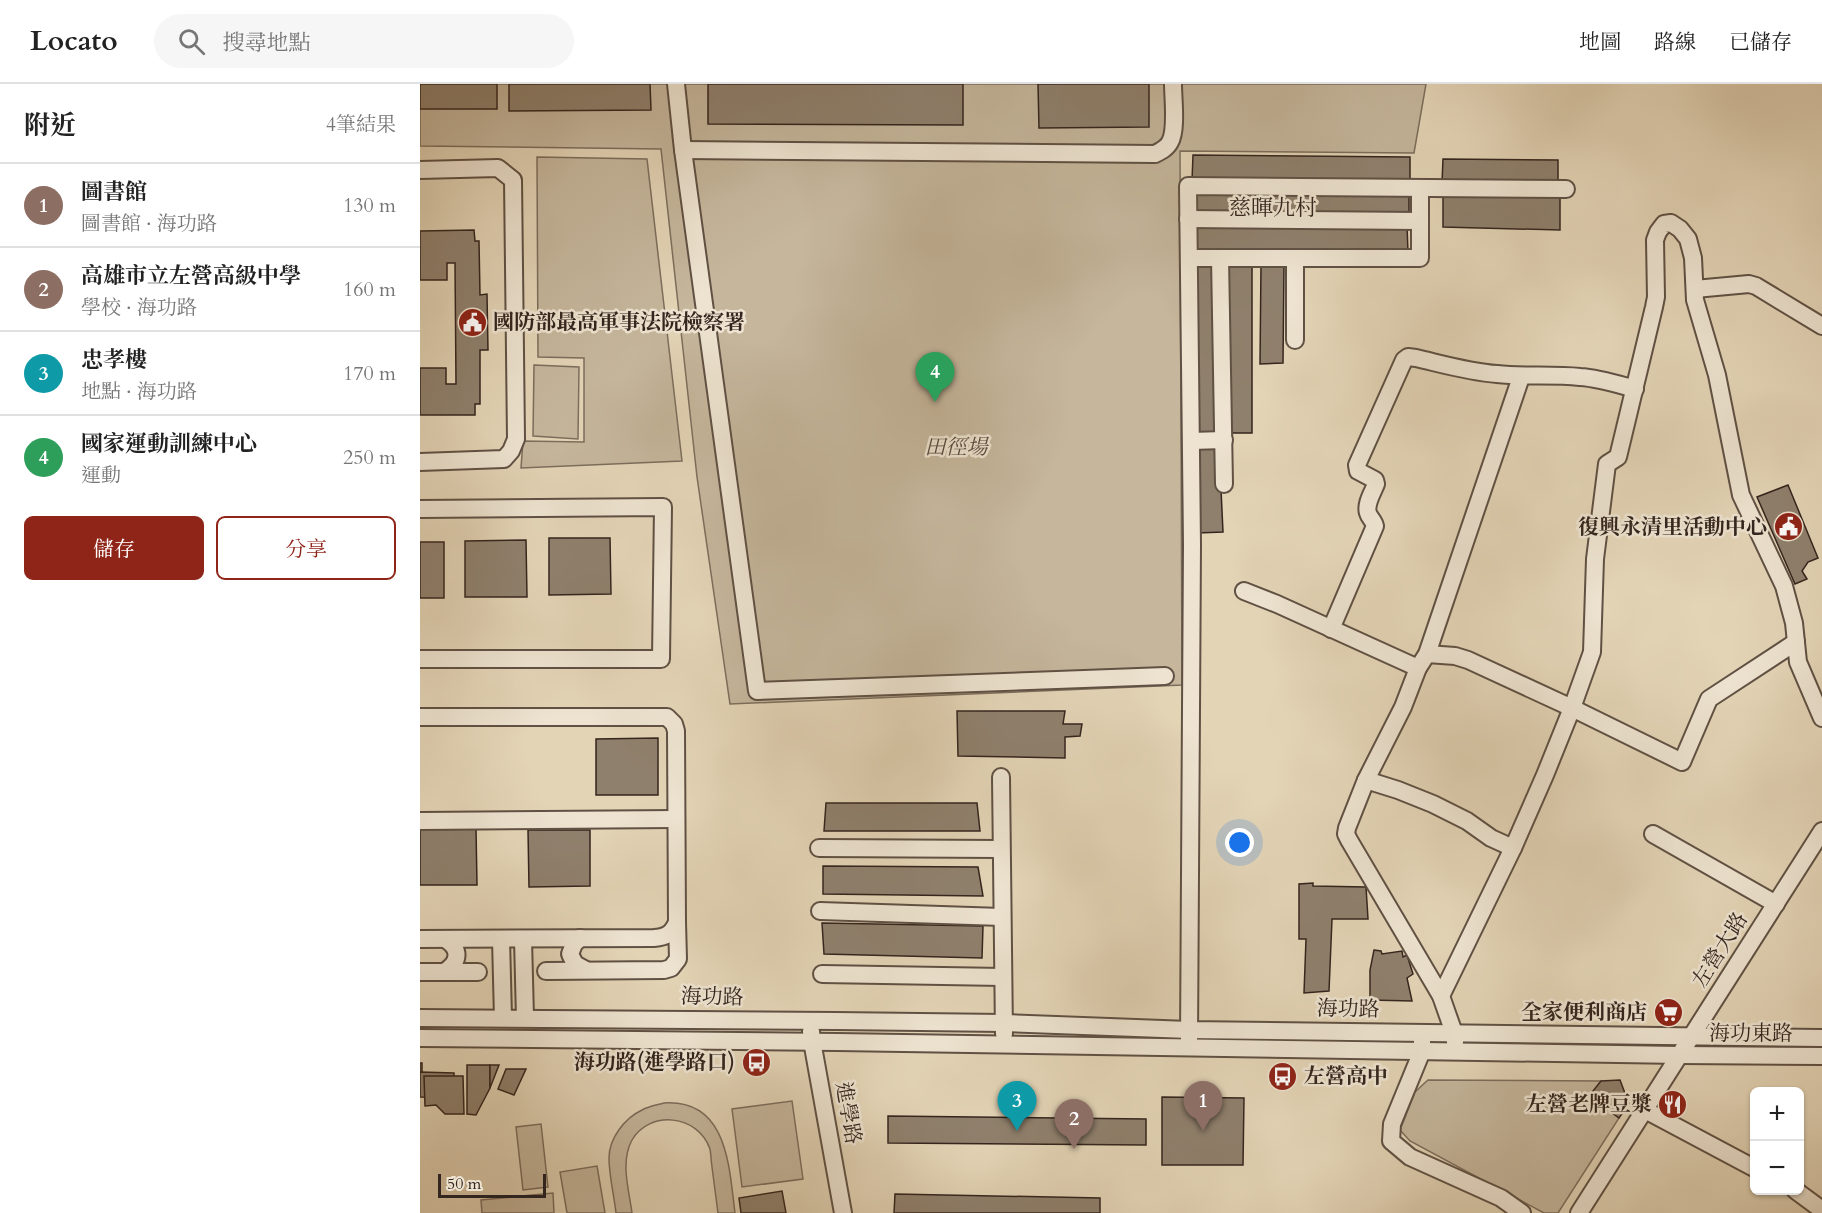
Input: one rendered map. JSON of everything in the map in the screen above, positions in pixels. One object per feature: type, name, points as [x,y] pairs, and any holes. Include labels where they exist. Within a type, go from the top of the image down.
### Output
[{"type":"street","points":[[676,84],[757,691],[1165,676]]},
{"type":"street","points":[[683,150],[1155,154],[1164,150],[1173,132],[1173,84]]},
{"type":"street","points":[[420,170],[498,168],[513,180],[516,440],[504,459],[420,462]]},
{"type":"street","points":[[1189,1047],[1192,544],[1188,186],[1566,189]]},
{"type":"street","points":[[1189,258],[1420,258],[1420,188]]},
{"type":"street","points":[[1188,219],[1420,221]]},
{"type":"street","points":[[1441,996],[1512,849],[1572,708],[1593,646],[1595,559],[1607,464],[1618,457],[1635,389],[1656,297],[1655,240],[1664,224],[1671,223],[1688,239],[1693,258],[1695,300],[1716,375],[1741,495],[1784,586],[1794,623],[1798,662],[1822,718]]},
{"type":"street","points":[[1220,258],[1224,484]]},
{"type":"street","points":[[1295,258],[1295,340]]},
{"type":"street","points":[[1695,289],[1749,284],[1756,286],[1822,326]]},
{"type":"street","points":[[1331,629],[1375,526],[1368,513],[1368,508],[1376,484],[1375,480],[1358,471],[1357,465],[1404,360],[1408,357],[1416,358],[1466,370],[1521,376],[1579,376],[1635,389]]},
{"type":"street","points":[[1455,1052],[1454,1033],[1441,996],[1347,834],[1347,828],[1366,780],[1403,707],[1423,661],[1521,376]]},
{"type":"street","points":[[1191,441],[1224,440]]},
{"type":"street","points":[[420,508],[663,507],[661,658],[420,658]]},
{"type":"street","points":[[1244,591],[1331,629],[1423,661],[1455,656],[1468,660],[1682,762],[1708,699],[1796,642]]},
{"type":"street","points":[[420,717],[667,717],[674,724],[676,731],[678,959],[675,965],[664,970],[552,970],[563,968],[569,961],[574,944],[580,938]]},
{"type":"street","points":[[1001,777],[1004,1044]]},
{"type":"street","points":[[1366,780],[1433,804],[1467,821],[1512,849]]},
{"type":"street","points":[[420,821],[676,819]]},
{"type":"street","name":"左營大路","points":[[1579,1213],[1822,831]]},
{"type":"street","points":[[1653,834],[1776,904]]},
{"type":"street","points":[[819,848],[1001,849]]},
{"type":"street","points":[[820,911],[1002,917]]},
{"type":"street","points":[[420,939],[654,938],[666,937],[674,930],[677,922]]},
{"type":"street","points":[[654,938],[667,940],[677,948]]},
{"type":"street","points":[[420,972],[475,972],[462,965],[452,944],[445,939]]},
{"type":"street","points":[[444,972],[456,962],[460,945],[468,939]]},
{"type":"street","points":[[501,939],[503,1018]]},
{"type":"street","points":[[524,939],[525,1018]]},
{"type":"street","points":[[559,939],[565,943],[575,964],[586,970]]},
{"type":"street","points":[[822,974],[1003,977]]},
{"type":"street","name":"海功路","points":[[420,1018],[811,1020],[1004,1023],[1189,1030],[1692,1036]]},
{"type":"street","name":"進學路","points":[[811,1020],[812,1041],[843,1213]]},
{"type":"street","points":[[1423,1033],[1422,1051],[1392,1124],[1391,1141],[1410,1157],[1501,1198],[1522,1213]]},
{"type":"street","name":"海功東路","points":[[1692,1036],[1822,1038]]},
{"type":"street","name":"海功路","points":[[420,1038],[812,1041],[1680,1055]]},
{"type":"street","name":"海功東路","points":[[1680,1055],[1822,1056]]},
{"type":"street","points":[[1646,1110],[1750,1165]]},
{"type":"street","points":[[1801,1195],[1822,1210]]},
{"type":"green space","name":"田徑場","points":[[420,84],[1426,84],[1414,153],[1180,151],[1182,685],[730,704],[697,477],[661,149],[420,146]]},
{"type":"green space","points":[[537,157],[647,159],[682,461],[521,468],[523,441],[584,442],[584,358],[538,357]]},
{"type":"green space","points":[[534,365],[579,367],[578,439],[533,436]]},
{"type":"green space","points":[[1428,1080],[1601,1081],[1590,1096],[1619,1118],[1558,1213],[1544,1213],[1410,1141],[1400,1130],[1415,1092]]},
{"type":"green space","points":[[792,1101],[803,1179],[742,1187],[732,1109]]},
{"type":"green space","points":[[664,1103],[685,1105],[701,1112],[713,1124],[727,1157],[735,1213],[718,1213],[710,1149],[704,1137],[685,1123],[661,1120],[640,1130],[632,1140],[628,1149],[626,1167],[632,1213],[616,1213],[609,1165],[610,1151],[615,1136],[630,1118],[645,1109]]},
{"type":"green space","points":[[541,1124],[548,1187],[523,1190],[516,1127]]},
{"type":"green space","points":[[597,1166],[605,1213],[567,1213],[560,1172]]},
{"type":"green space","points":[[553,1193],[554,1213],[482,1213],[481,1200]]},
{"type":"building","points":[[420,84],[497,84],[497,109],[420,109]]},
{"type":"building","points":[[509,84],[650,84],[651,110],[509,111]]},
{"type":"building","points":[[708,84],[963,84],[963,125],[708,124]]},
{"type":"building","points":[[1038,84],[1149,84],[1149,127],[1039,128]]},
{"type":"building","points":[[1193,155],[1410,157],[1410,183],[1192,181]]},
{"type":"building","points":[[1443,159],[1558,160],[1558,184],[1442,183]]},
{"type":"building","points":[[1194,190],[1409,192],[1409,215],[1195,213]]},
{"type":"building","points":[[1443,194],[1560,197],[1560,230],[1443,227]]},
{"type":"building","points":[[1197,225],[1407,226],[1408,252],[1197,252]]},
{"type":"building","name":"國防部最高軍事法院檢察署","points":[[474,230],[475,241],[479,241],[480,295],[487,294],[488,350],[480,350],[480,404],[475,404],[475,415],[420,415],[420,368],[446,368],[446,384],[456,384],[455,263],[447,263],[447,280],[420,280],[420,231]]},
{"type":"building","points":[[1193,263],[1214,263],[1216,433],[1195,433]]},
{"type":"building","points":[[1227,263],[1252,263],[1252,433],[1229,433]]},
{"type":"building","points":[[1284,264],[1283,363],[1260,364],[1261,265]]},
{"type":"building","points":[[1219,447],[1223,532],[1197,533],[1196,449]]},
{"type":"building","name":"復興永清里活動中心","points":[[1788,485],[1818,558],[1808,562],[1802,571],[1807,579],[1795,584],[1757,497]]},
{"type":"building","points":[[549,538],[610,538],[611,594],[549,595]]},
{"type":"building","points":[[526,540],[527,597],[465,597],[465,541]]},
{"type":"building","points":[[420,542],[444,542],[444,598],[420,598]]},
{"type":"building","points":[[957,711],[1065,711],[1063,724],[1082,724],[1080,736],[1065,737],[1065,758],[958,756]]},
{"type":"building","points":[[658,738],[658,795],[596,795],[596,739]]},
{"type":"building","points":[[826,803],[977,803],[980,831],[824,831]]},
{"type":"building","points":[[476,828],[477,885],[420,885],[420,829]]},
{"type":"building","points":[[528,830],[590,830],[590,886],[529,887]]},
{"type":"building","points":[[823,866],[978,867],[983,896],[823,894]]},
{"type":"building","points":[[1313,883],[1313,886],[1366,887],[1368,919],[1332,919],[1329,991],[1304,993],[1306,939],[1299,939],[1299,884]]},
{"type":"building","points":[[822,923],[983,926],[982,958],[824,954]]},
{"type":"building","points":[[1374,950],[1381,951],[1382,954],[1402,951],[1403,957],[1407,955],[1413,974],[1407,978],[1412,1001],[1370,1000],[1370,970]]},
{"type":"building","points":[[420,1063],[422,1063],[422,1093],[420,1093]]},
{"type":"building","points":[[467,1065],[490,1065],[490,1088],[476,1115],[467,1114]]},
{"type":"building","points":[[490,1065],[499,1065],[490,1088]]},
{"type":"building","points":[[506,1069],[526,1069],[514,1095],[498,1089]]},
{"type":"building","points":[[420,1072],[454,1073],[454,1098],[420,1097]]},
{"type":"building","points":[[424,1076],[463,1076],[464,1114],[445,1114],[436,1105],[425,1106]]},
{"type":"building","points":[[1620,1080],[1629,1104],[1619,1118],[1589,1096],[1601,1081]]},
{"type":"building","points":[[1162,1097],[1244,1098],[1243,1165],[1162,1165]]},
{"type":"building","points":[[888,1116],[1146,1119],[1146,1145],[888,1143]]},
{"type":"building","points":[[782,1191],[786,1213],[741,1213],[739,1198]]},
{"type":"building","points":[[895,1194],[1100,1198],[1100,1213],[894,1213]]},
{"type":"place","name":"國防部最高軍事法院檢察署","points":[[472,322]]},
{"type":"place","name":"國家運動訓練中心","points":[[935,402]]},
{"type":"place","name":"復興永清里活動中心","points":[[1788,527]]},
{"type":"place","name":"全家便利商店","points":[[1668,1012]]},
{"type":"place","name":"海功路(進學路口)","points":[[756,1062]]},
{"type":"place","name":"左營高中","points":[[1283,1076]]},
{"type":"place","name":"左營老牌豆漿","points":[[1673,1104]]},
{"type":"place","name":"忠孝樓","points":[[1017,1131]]},
{"type":"place","name":"圖書館","points":[[1203,1131]]},
{"type":"place","name":"高雄市立左營高級中學","points":[[1074,1149]]},
{"type":"district","name":"慈暉九村","points":[[1273,208]]}]
